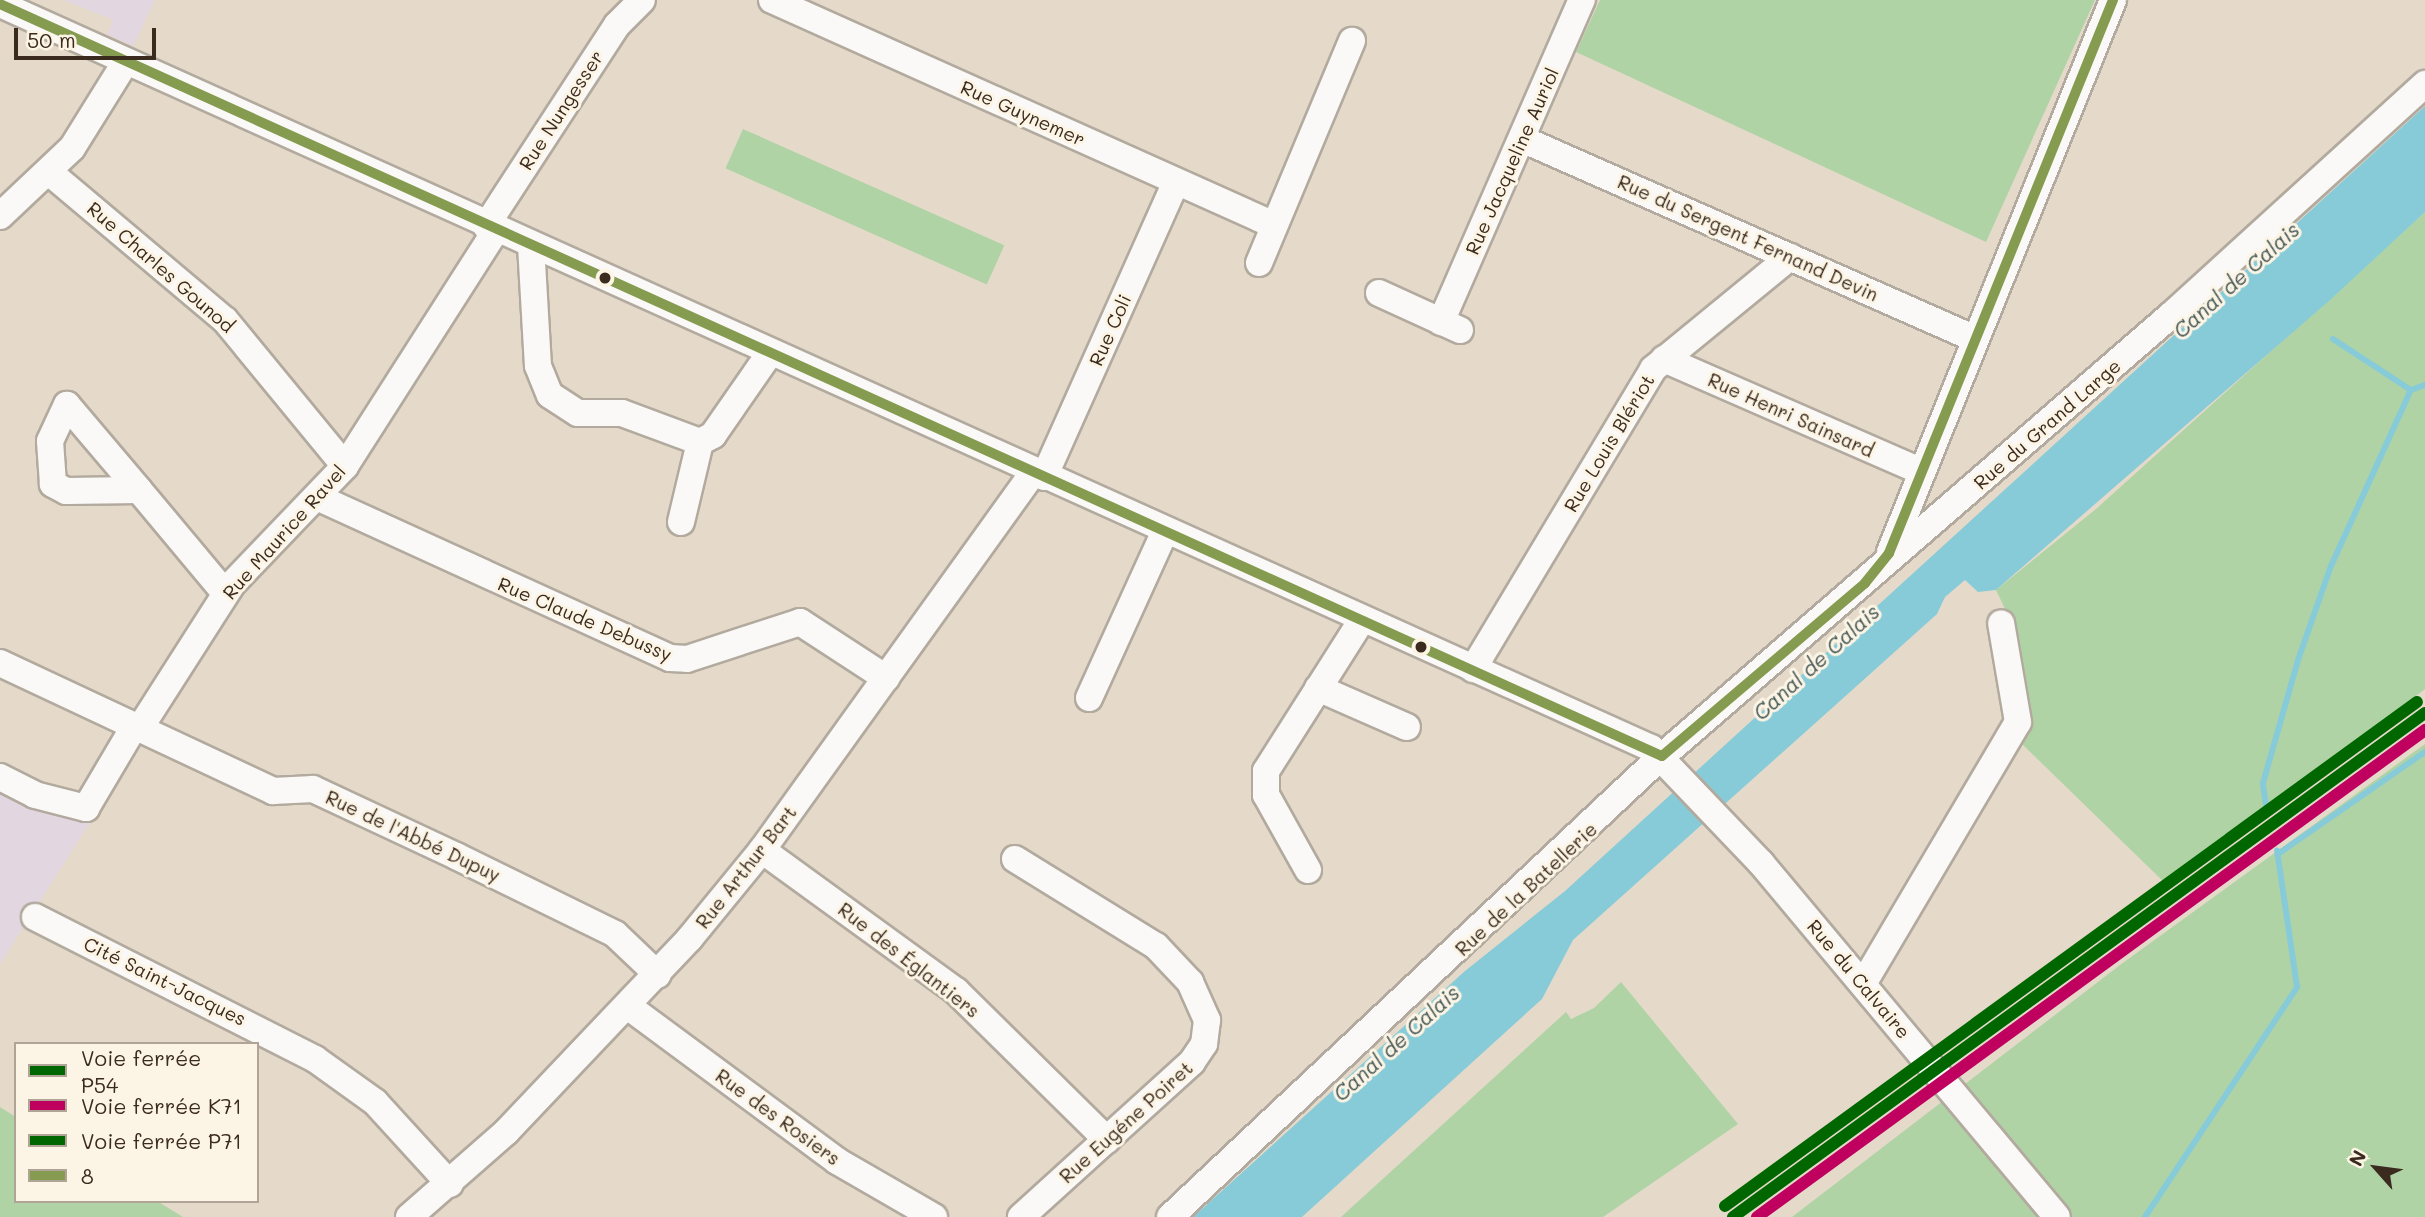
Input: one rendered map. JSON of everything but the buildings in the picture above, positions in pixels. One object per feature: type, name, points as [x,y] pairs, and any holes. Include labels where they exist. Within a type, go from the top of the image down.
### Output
[{"type":"street","name":"Rue Nungesser","points":[[491,228],[617,25],[642,0]]},
{"type":"street","name":"Rue Guynemer","points":[[772,0],[1274,225]]},
{"type":"street","name":"Rue Jacqueline Auriol","points":[[1379,293],[1451,326],[1522,139],[1582,0]]},
{"type":"street","points":[[1889,553],[1918,470],[2113,0]]},
{"type":"street","points":[[0,4],[125,63],[1473,669],[1669,762]]},
{"type":"street","points":[[1259,263],[1352,41]]},
{"type":"street","points":[[0,216],[49,172],[125,63]]},
{"type":"street","name":"Rue du Grand Large","points":[[1669,762],[1865,583],[1889,553],[1952,508],[2425,84]]},
{"type":"street","name":"Rue du Sergent Fernand Devin","points":[[1522,139],[1973,338]]},
{"type":"street","name":"Rue Charles Gounod","points":[[49,172],[225,320],[345,466]]},
{"type":"street","name":"Rue Coli","points":[[1039,475],[1175,182]]},
{"type":"street","name":"Rue Maurice Ravel","points":[[0,777],[35,795],[86,808],[225,593],[319,498],[345,466],[491,228]]},
{"type":"street","points":[[531,245],[538,366],[550,396],[578,413],[622,413],[700,442]]},
{"type":"street","name":"Rue Louis Blériot","points":[[1473,669],[1664,359],[1706,331],[1790,257]]},
{"type":"street","points":[[681,523],[700,442],[721,425],[770,354]]},
{"type":"street","name":"Rue Henri Sainsard","points":[[1664,359],[1918,470]]},
{"type":"street","name":"Rue Arthur Bart","points":[[409,1217],[450,1184],[658,975],[762,850],[886,678],[1039,475]]},
{"type":"street","points":[[139,490],[225,593]]},
{"type":"street","name":"Rue Claude Debussy","points":[[319,498],[670,658],[687,659],[800,622],[886,678]]},
{"type":"street","points":[[1089,698],[1165,531]]},
{"type":"street","points":[[1308,870],[1266,795],[1265,780],[1318,688],[1362,620]]},
{"type":"street","points":[[1863,984],[2018,722],[2001,623]]},
{"type":"street","name":"Rue de l'Abbé Dupuy","points":[[0,663],[273,791],[313,789],[456,856],[608,930],[658,975]]},
{"type":"street","points":[[1318,688],[1406,727]]},
{"type":"street","name":"Rue du Calvaire","points":[[1669,762],[1740,838],[2057,1217]]},
{"type":"street","name":"Rue de la Batellerie","points":[[1170,1217],[1669,762]]},
{"type":"street","name":"Rue des Églantiers","points":[[762,850],[956,991],[1107,1140]]},
{"type":"street","name":"Rue Eugéne Poiret","points":[[1015,859],[1156,946],[1185,975],[1205,1009],[1207,1034],[1199,1054],[1021,1217]]},
{"type":"street","name":"Cité Saint-Jacques","points":[[35,917],[315,1059],[375,1102],[450,1184]]},
{"type":"street","name":"Rue des Rosiers","points":[[629,1007],[837,1161],[934,1217]]},
{"type":"shaded area","points":[[64,0],[155,0],[133,46],[107,34],[113,20]]},
{"type":"shaded area","points":[[0,767],[96,813],[0,964]]},
{"type":"green space","points":[[1600,0],[2095,0],[1986,242],[1576,52]]},
{"type":"green space","points":[[743,129],[1004,245],[987,285],[726,168]]},
{"type":"green space","points":[[2425,212],[2425,689],[2169,887],[2021,743],[2014,628],[1996,590],[2096,509]]},
{"type":"green space","points":[[2425,744],[2425,1217],[1792,1217],[2120,965]]},
{"type":"green space","points":[[1621,982],[1738,1124],[1603,1217],[1341,1217],[1566,1012],[1571,1019],[1594,1008]]},
{"type":"green space","points":[[0,1107],[14,1116],[14,1203],[160,1203],[183,1217],[0,1217]]},
{"type":"water","name":"Canal de Calais","points":[[2425,106],[2425,212],[2330,300],[1996,590],[1978,592],[1965,580],[1945,597],[1937,614],[1573,940],[1542,999],[1302,1217],[1193,1217],[1465,971],[1565,891]]},
{"type":"waterway","points":[[2333,339],[2411,390],[2425,385]]},
{"type":"waterway","points":[[2267,813],[2263,783],[2298,660],[2331,566],[2411,390]]},
{"type":"waterway","points":[[2278,854],[2425,752]]},
{"type":"waterway","points":[[2145,1217],[2297,987],[2277,850]]},
{"type":"rail line","name":"P71","points":[[1725,1206],[2417,702]]},
{"type":"rail line","name":"P54","points":[[1733,1217],[2425,713]]},
{"type":"rail line","name":"K71","points":[[1757,1217],[2425,730]]},
{"type":"transit line","name":"8","points":[[1662,756],[1865,583],[1889,553],[2113,0]]},
{"type":"transit line","name":"8","points":[[0,4],[1662,756]]}]
